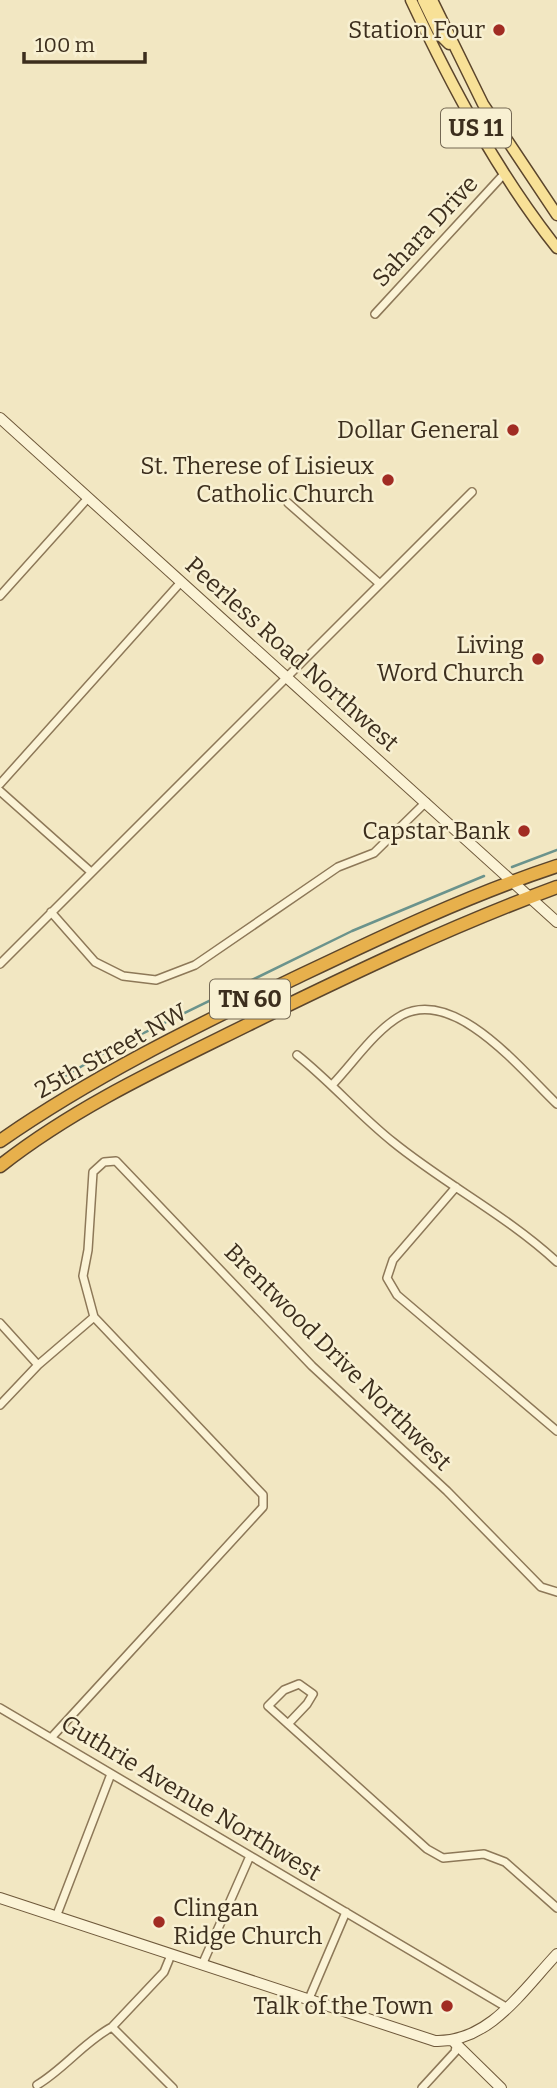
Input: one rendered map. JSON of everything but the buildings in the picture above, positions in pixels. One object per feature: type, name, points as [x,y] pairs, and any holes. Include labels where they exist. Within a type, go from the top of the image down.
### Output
[{"type":"highway","name":"TN 60","points":[[513,881],[557,866]]},
{"type":"highway","name":"25th Street NW","points":[[0,1141],[87,1084],[141,1055],[363,946],[513,881]]},
{"type":"highway","name":"TN 60","points":[[531,897],[557,887]]},
{"type":"highway","name":"25th Street NW","points":[[0,1166],[82,1109],[145,1074],[406,950],[531,897]]},
{"type":"main road","name":"US 11","points":[[411,0],[467,112],[494,159],[557,248]]},
{"type":"main road","points":[[423,0],[440,35],[456,51]]},
{"type":"main road","name":"US 11","points":[[432,0],[482,104],[557,215]]},
{"type":"main road","points":[[494,159],[534,202],[548,202]]},
{"type":"street","points":[[467,112],[482,104]]},
{"type":"street","name":"Sahara Drive","points":[[375,314],[504,174]]},
{"type":"street","name":"Peerless Road Northwest","points":[[0,418],[557,922]]},
{"type":"street","points":[[0,964],[472,492]]},
{"type":"street","points":[[0,596],[88,498]]},
{"type":"street","points":[[288,503],[380,584]]},
{"type":"street","points":[[0,784],[181,582]]},
{"type":"street","points":[[0,791],[91,872]]},
{"type":"street","points":[[51,912],[95,962],[123,976],[156,981],[195,965],[338,867],[374,853],[426,802]]},
{"type":"street","points":[[333,1084],[389,1024],[405,1014],[442,1012],[479,1030],[557,1104]]},
{"type":"street","points":[[298,1055],[333,1084],[392,1142],[524,1232],[557,1262]]},
{"type":"street","name":"Brentwood Drive Northwest","points":[[94,1317],[83,1276],[88,1250],[93,1171],[104,1162],[116,1160],[313,1366],[447,1492],[541,1587],[557,1592]]},
{"type":"street","points":[[456,1187],[393,1260],[387,1278],[397,1295],[557,1431]]},
{"type":"street","points":[[0,1405],[38,1365],[94,1317],[263,1495],[263,1507],[256,1517],[51,1738]]},
{"type":"street","points":[[0,1323],[38,1365]]},
{"type":"street","points":[[288,1724],[313,1694],[299,1684],[284,1690],[268,1706],[288,1724],[427,1849],[443,1858],[484,1854],[505,1862],[557,1908]]},
{"type":"street","name":"Guthrie Avenue Northwest","points":[[0,1708],[506,2007]]},
{"type":"street","points":[[57,1917],[111,1774]]},
{"type":"street","points":[[202,1965],[250,1856]]},
{"type":"street","points":[[0,1898],[308,2001],[435,2041],[455,2044],[483,2030],[557,1954]]},
{"type":"street","points":[[308,2001],[346,1912]]},
{"type":"street","points":[[37,2085],[58,2073],[101,2033],[112,2027],[164,1972],[171,1955]]},
{"type":"street","points":[[112,2027],[173,2088]]},
{"type":"street","points":[[422,2088],[455,2052],[455,2044]]},
{"type":"street","points":[[455,2044],[501,2088]]},
{"type":"waterway","points":[[512,867],[557,850]]},
{"type":"waterway","points":[[62,1078],[109,1050],[352,931],[484,876]]},
{"type":"place","name":"Station Four","points":[[499,30]]},
{"type":"place","name":"Dollar General","points":[[513,430]]},
{"type":"place","name":"St. Therese of Lisieux Catholic Church","points":[[388,480]]},
{"type":"place","name":"Living Word Church","points":[[538,659]]},
{"type":"place","name":"Capstar Bank","points":[[524,831]]},
{"type":"place","name":"Clingan Ridge Church","points":[[159,1922]]},
{"type":"place","name":"Talk of the Town","points":[[447,2006]]}]
